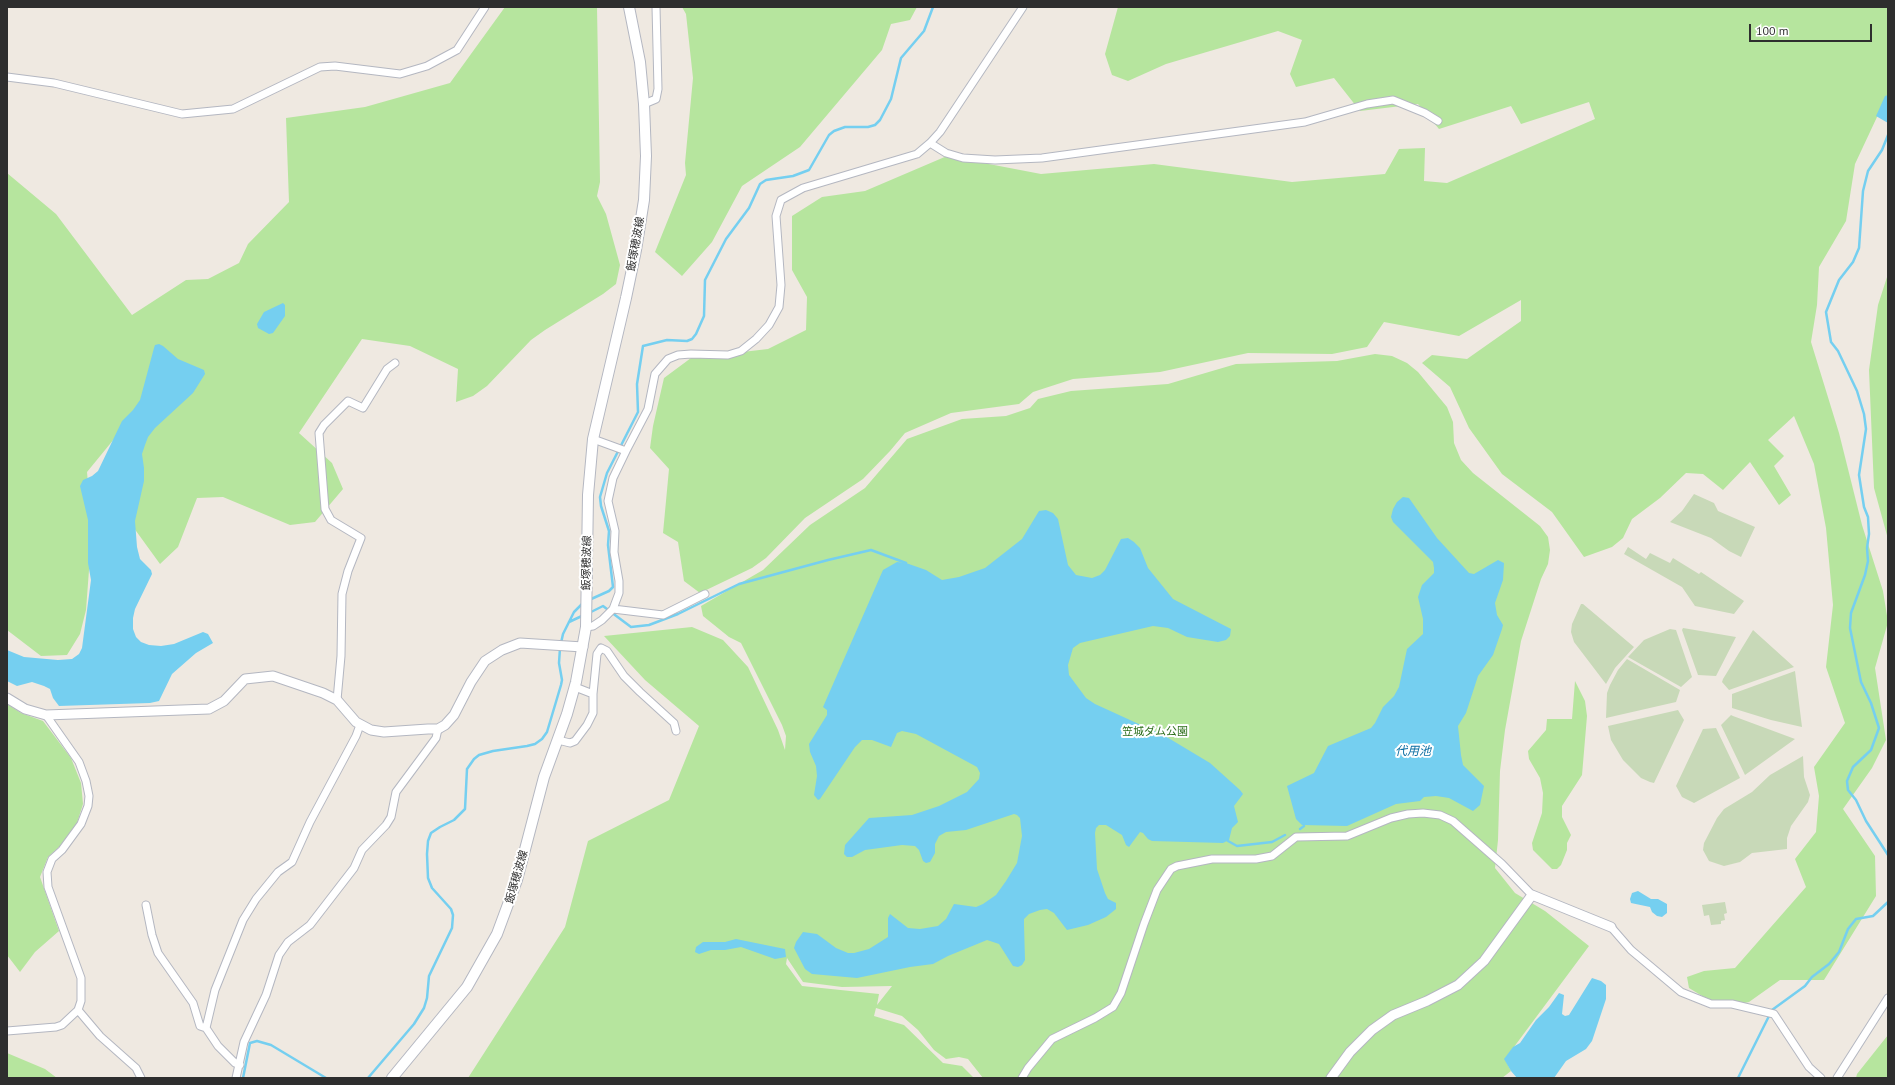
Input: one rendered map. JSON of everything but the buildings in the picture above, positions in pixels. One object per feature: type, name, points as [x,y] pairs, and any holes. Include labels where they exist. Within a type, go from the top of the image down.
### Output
[{"type":"main road","name":"飯塚穂波線","points":[[392,1078],[466,987],[497,934],[517,880],[544,777],[575,687],[586,627],[588,495],[593,439],[626,298],[644,200],[646,156],[644,104],[640,62],[629,7]]},
{"type":"street","points":[[7,77],[54,83],[182,114],[233,109],[320,67],[335,66],[400,74],[427,66],[457,50],[485,7]]},
{"type":"street","points":[[644,104],[656,99],[658,89],[656,7]]},
{"type":"street","points":[[586,627],[593,626],[602,620],[613,609],[619,593],[619,581],[614,552],[615,531],[608,501],[613,478],[648,409],[655,374],[668,359],[691,354],[728,355],[741,351],[756,339],[769,325],[779,307],[780,285],[776,216],[781,200],[803,188],[916,154],[930,143],[940,132],[1023,7]]},
{"type":"street","points":[[930,143],[946,153],[963,158],[995,160],[1042,158],[1305,122],[1367,104],[1393,100],[1425,113],[1438,121]]},
{"type":"street","points":[[337,700],[341,656],[342,594],[348,571],[361,538],[331,520],[325,509],[319,433],[324,425],[348,401],[364,408],[387,369],[395,363]]},
{"type":"street","points":[[593,439],[626,451]]},
{"type":"street","points":[[613,609],[663,615],[705,594]]},
{"type":"street","points":[[7,698],[25,709],[46,715],[209,709],[224,701],[245,679],[257,676],[273,676],[337,700],[360,725],[371,730],[384,732],[438,728],[445,725],[454,715],[471,682],[485,661],[502,650],[520,644],[583,647]]},
{"type":"street","points":[[558,740],[570,743],[575,741],[593,713],[592,694],[597,654],[601,648],[607,651],[624,676],[674,723],[676,731]]},
{"type":"street","points":[[575,687],[592,694]]},
{"type":"street","points":[[7,1031],[56,1027],[62,1025],[78,1010],[81,1001],[81,978],[48,887],[46,872],[52,859],[62,850],[81,824],[88,806],[89,796],[86,781],[79,762],[46,715]]},
{"type":"street","points":[[206,1028],[215,990],[243,920],[256,899],[278,872],[292,862],[310,822],[360,725]]},
{"type":"street","points":[[236,1078],[244,1042],[266,995],[279,955],[288,942],[310,925],[354,868],[362,850],[386,825],[391,817],[396,792],[436,738],[438,728]]},
{"type":"street","points":[[1022,1078],[1028,1068],[1052,1039],[1095,1018],[1112,1007],[1121,993],[1157,890],[1171,869],[1177,866],[1212,859],[1256,859],[1272,856],[1296,837],[1347,836],[1391,818],[1408,814],[1423,813],[1440,815],[1453,821],[1502,864],[1532,894],[1611,927],[1631,950],[1681,992],[1711,1004],[1732,1004],[1774,1014],[1809,1067],[1821,1078]]},
{"type":"street","points":[[1331,1078],[1350,1052],[1372,1030],[1393,1015],[1428,1001],[1458,985],[1484,961],[1532,894]]},
{"type":"street","points":[[146,905],[152,935],[158,953],[193,1003],[200,1026],[206,1028],[218,1046],[235,1063],[240,1065]]},
{"type":"street","points":[[1837,1078],[1888,998]]},
{"type":"street","points":[[78,1010],[100,1036],[136,1068],[141,1078]]},
{"type":"green space","points":[[505,7],[597,7],[600,182],[597,196],[606,214],[620,265],[616,284],[531,340],[487,386],[473,396],[456,402],[458,369],[410,346],[362,339],[299,433],[332,463],[343,489],[315,522],[290,525],[223,497],[197,498],[178,547],[160,564],[131,524],[137,411],[87,472],[92,530],[86,610],[80,634],[67,655],[41,656],[7,630],[7,173],[56,214],[132,315],[186,280],[208,279],[239,263],[248,244],[289,202],[286,118],[365,107],[450,83]]},
{"type":"green space","points":[[682,7],[917,7],[910,20],[891,24],[882,50],[800,147],[742,186],[712,242],[682,276],[655,252],[686,175],[685,163],[693,78],[686,14]]},
{"type":"green space","points":[[1118,7],[1888,7],[1888,103],[1877,117],[1855,164],[1846,221],[1819,267],[1817,305],[1811,342],[1839,433],[1862,525],[1883,591],[1888,622],[1875,668],[1886,740],[1872,768],[1843,809],[1875,856],[1876,896],[1824,980],[1780,980],[1749,1002],[1722,1008],[1689,988],[1687,977],[1704,971],[1735,968],[1806,887],[1795,859],[1816,832],[1819,796],[1814,767],[1845,723],[1826,667],[1833,605],[1826,528],[1814,464],[1794,416],[1768,440],[1784,456],[1774,466],[1791,495],[1779,505],[1750,462],[1723,490],[1703,474],[1686,473],[1660,498],[1632,519],[1623,538],[1612,547],[1584,557],[1552,512],[1502,474],[1469,428],[1450,387],[1422,363],[1432,355],[1467,359],[1521,321],[1521,300],[1459,336],[1384,322],[1367,347],[1332,354],[1248,353],[1160,372],[1073,379],[1033,392],[1019,404],[951,413],[905,433],[863,479],[805,518],[766,558],[752,568],[700,593],[684,581],[678,542],[663,533],[669,469],[650,448],[653,426],[664,378],[691,358],[768,349],[806,330],[807,297],[792,270],[792,216],[822,197],[865,191],[947,156],[1041,174],[1154,164],[1292,182],[1385,174],[1399,149],[1425,148],[1424,181],[1447,183],[1595,119],[1589,102],[1521,124],[1511,106],[1439,129],[1418,104],[1360,111],[1334,78],[1296,87],[1290,74],[1302,40],[1278,31],[1166,64],[1128,81],[1112,75],[1105,54]]},
{"type":"green space","points":[[1888,274],[1888,539],[1874,488],[1869,370],[1878,305]]},
{"type":"green space","name":"笠城ダム公園","points":[[1375,354],[1392,356],[1407,363],[1418,372],[1447,407],[1453,422],[1454,443],[1461,460],[1473,473],[1540,526],[1548,537],[1550,550],[1548,564],[1541,579],[1521,641],[1505,730],[1500,771],[1498,840],[1495,868],[1515,893],[1545,911],[1589,946],[1505,1059],[1511,1071],[1502,1078],[983,1078],[968,1059],[959,1057],[946,1059],[934,1050],[918,1030],[902,1016],[876,1008],[874,1016],[904,1025],[943,1063],[962,1066],[974,1078],[468,1078],[565,927],[588,841],[669,800],[699,726],[645,680],[604,636],[692,627],[723,640],[748,667],[778,730],[785,750],[786,736],[782,725],[741,643],[729,637],[703,616],[701,606],[763,570],[810,525],[865,488],[907,439],[962,419],[1006,416],[1030,408],[1038,399],[1071,391],[1168,384],[1236,364],[1337,361]],"holes":[[[787,958],[803,982],[842,987],[892,986],[877,1005],[879,994],[802,986],[786,964]]]},
{"type":"green space","points":[[1694,494],[1714,503],[1718,511],[1755,527],[1741,557],[1729,551],[1711,538],[1670,522],[1682,511]]},
{"type":"green space","points":[[1628,547],[1646,559],[1650,553],[1670,563],[1673,558],[1699,574],[1701,572],[1744,601],[1734,614],[1695,606],[1682,587],[1624,554]]},
{"type":"green space","points":[[1581,604],[1583,604],[1634,647],[1615,668],[1606,684],[1574,642],[1571,632],[1572,624]]},
{"type":"green space","points":[[1683,628],[1736,637],[1716,676],[1698,675],[1682,630]]},
{"type":"green space","points":[[1670,629],[1676,630],[1692,677],[1681,687],[1628,657],[1644,640]]},
{"type":"green space","points":[[1753,630],[1794,667],[1729,690],[1722,682],[1723,679]]},
{"type":"green space","points":[[1627,659],[1680,690],[1676,702],[1606,718],[1607,693],[1618,670]]},
{"type":"green space","points":[[1795,671],[1802,727],[1771,720],[1732,708],[1732,694]]},
{"type":"green space","points":[[1575,681],[1585,701],[1587,716],[1582,775],[1562,806],[1562,817],[1571,835],[1567,843],[1567,850],[1561,865],[1557,869],[1552,869],[1533,850],[1532,843],[1542,813],[1543,793],[1540,778],[1529,759],[1528,751],[1546,730],[1547,719],[1572,719]]},
{"type":"green space","points":[[7,704],[21,713],[43,721],[71,758],[81,783],[83,804],[77,823],[60,846],[48,857],[40,877],[59,931],[35,952],[20,972],[7,955]]},
{"type":"green space","points":[[1678,710],[1684,720],[1654,783],[1641,778],[1623,760],[1611,740],[1608,726]]},
{"type":"green space","points":[[1731,715],[1795,739],[1745,775],[1721,725]]},
{"type":"green space","points":[[1716,728],[1740,778],[1694,803],[1682,797],[1676,786],[1703,729]]},
{"type":"green space","points":[[1803,756],[1804,777],[1810,795],[1808,802],[1791,826],[1787,838],[1787,849],[1752,853],[1740,862],[1724,866],[1709,861],[1703,850],[1704,843],[1717,818],[1724,809],[1752,792],[1770,775]]},
{"type":"green space","points":[[1725,902],[1727,913],[1724,914],[1725,920],[1721,921],[1721,924],[1711,925],[1709,915],[1704,916],[1702,905]]},
{"type":"green space","points":[[1888,1035],[1888,1078],[1856,1078],[1857,1074]]},
{"type":"green space","points":[[7,1053],[45,1069],[57,1078],[7,1078]]},
{"type":"water","points":[[1888,95],[1888,123],[1876,116],[1885,96]]},
{"type":"water","points":[[283,303],[285,305],[285,316],[273,333],[269,334],[258,328],[257,324],[264,312]]},
{"type":"water","points":[[159,344],[178,359],[204,370],[205,374],[193,393],[155,428],[148,437],[142,454],[144,481],[135,521],[137,547],[140,559],[151,570],[152,574],[135,609],[133,629],[136,637],[141,642],[149,645],[161,646],[174,644],[203,632],[208,634],[213,643],[196,653],[172,674],[159,701],[150,703],[59,706],[53,698],[50,689],[44,686],[32,682],[17,686],[7,681],[7,650],[24,657],[58,660],[72,659],[79,654],[82,648],[91,580],[88,563],[88,520],[80,486],[83,480],[92,476],[98,471],[122,421],[140,400],[155,345]]},
{"type":"water","name":"代用池","points":[[1403,497],[1409,498],[1437,538],[1469,573],[1474,574],[1498,560],[1504,563],[1503,580],[1495,603],[1497,615],[1503,625],[1502,629],[1493,655],[1478,676],[1466,713],[1458,726],[1463,765],[1484,786],[1480,805],[1473,811],[1449,798],[1436,796],[1424,797],[1420,801],[1396,804],[1347,826],[1302,825],[1296,819],[1287,786],[1314,773],[1328,746],[1371,728],[1383,707],[1394,696],[1399,687],[1407,649],[1423,634],[1423,619],[1418,597],[1422,585],[1434,573],[1434,568],[1433,562],[1393,522],[1391,517],[1393,509],[1397,502]]},
{"type":"water","points":[[1046,510],[1053,513],[1058,519],[1068,565],[1076,575],[1092,578],[1100,575],[1105,570],[1121,539],[1128,538],[1140,548],[1148,568],[1173,599],[1231,629],[1230,636],[1226,640],[1218,642],[1187,637],[1168,628],[1153,626],[1080,643],[1073,648],[1068,665],[1069,675],[1086,698],[1095,704],[1165,736],[1210,763],[1240,790],[1243,794],[1234,806],[1238,822],[1232,828],[1229,840],[1223,843],[1152,841],[1140,832],[1129,847],[1126,845],[1122,835],[1106,825],[1099,825],[1096,828],[1095,833],[1097,869],[1105,893],[1108,899],[1116,903],[1116,909],[1106,917],[1088,925],[1067,930],[1054,913],[1047,909],[1029,914],[1024,919],[1025,960],[1022,965],[1018,967],[1013,966],[999,944],[987,940],[948,956],[933,964],[910,967],[857,978],[812,974],[805,969],[794,948],[803,932],[817,934],[836,948],[848,953],[869,949],[888,937],[888,918],[890,914],[908,928],[920,929],[938,926],[946,919],[954,904],[976,907],[996,895],[1017,863],[1022,836],[1020,818],[1014,814],[966,830],[946,832],[939,836],[935,844],[935,853],[930,862],[926,863],[923,861],[919,850],[915,846],[902,845],[865,850],[852,857],[847,857],[844,854],[845,845],[869,818],[912,815],[939,806],[967,792],[979,779],[980,773],[977,767],[916,734],[902,731],[897,733],[891,747],[872,740],[862,740],[855,747],[818,800],[814,795],[817,776],[816,766],[810,752],[809,744],[827,715],[827,710],[823,707],[883,570],[897,562],[906,563],[926,570],[942,580],[959,577],[985,568],[1022,539],[1039,511]]},
{"type":"water","points":[[1638,891],[1651,899],[1658,899],[1667,904],[1667,913],[1662,917],[1657,916],[1652,912],[1650,907],[1631,903],[1630,899],[1632,893]]},
{"type":"water","points":[[736,939],[785,949],[786,957],[775,959],[741,947],[725,950],[711,950],[699,954],[695,952],[696,947],[703,942],[725,942]]},
{"type":"water","points":[[1592,978],[1601,981],[1606,985],[1606,999],[1592,1041],[1586,1049],[1566,1061],[1554,1078],[1517,1078],[1504,1059],[1513,1047],[1520,1043],[1536,1020],[1549,1007],[1559,993],[1564,995],[1562,1014],[1565,1016],[1569,1015]]},
{"type":"waterway","points":[[589,600],[609,591],[613,587],[608,545],[609,531],[601,506],[600,497],[607,473],[638,412],[637,384],[643,346],[667,340],[687,341],[692,339],[696,334],[704,316],[705,280],[726,239],[749,208],[760,184],[766,180],[793,176],[809,170],[829,135],[834,131],[845,127],[868,127],[875,125],[880,120],[891,99],[901,58],[924,31],[933,7]]},
{"type":"waterway","points":[[1888,135],[1882,150],[1868,171],[1863,191],[1859,248],[1853,262],[1839,280],[1826,312],[1831,342],[1838,351],[1857,391],[1864,414],[1866,429],[1859,475],[1864,507],[1868,517],[1868,561],[1865,575],[1851,613],[1850,628],[1861,682],[1871,703],[1879,728],[1871,750],[1853,767],[1847,781],[1848,790],[1856,800],[1866,821],[1888,855]]},
{"type":"waterway","points":[[589,613],[603,606],[631,627],[649,625],[678,614],[739,584],[828,560],[871,550],[906,563]]},
{"type":"waterway","points":[[561,643],[563,634],[574,612],[583,603]]},
{"type":"waterway","points":[[569,622],[584,615]]},
{"type":"waterway","points":[[368,1078],[414,1024],[424,1008],[427,998],[429,976],[452,928],[453,915],[451,909],[432,888],[428,878],[427,854],[428,841],[431,833],[454,820],[465,809],[467,769],[474,759],[479,755],[493,751],[535,744],[542,739],[547,732],[562,680],[559,663],[560,648]]},
{"type":"waterway","points":[[1300,829],[1304,826]]},
{"type":"waterway","points":[[1228,841],[1237,846],[1272,842],[1285,835]]},
{"type":"waterway","points":[[1738,1078],[1772,1010],[1805,986],[1812,977],[1829,964],[1839,952],[1848,929],[1856,919],[1873,916],[1888,902]]},
{"type":"waterway","points":[[243,1078],[250,1043],[257,1041],[271,1045],[326,1078]]}]
